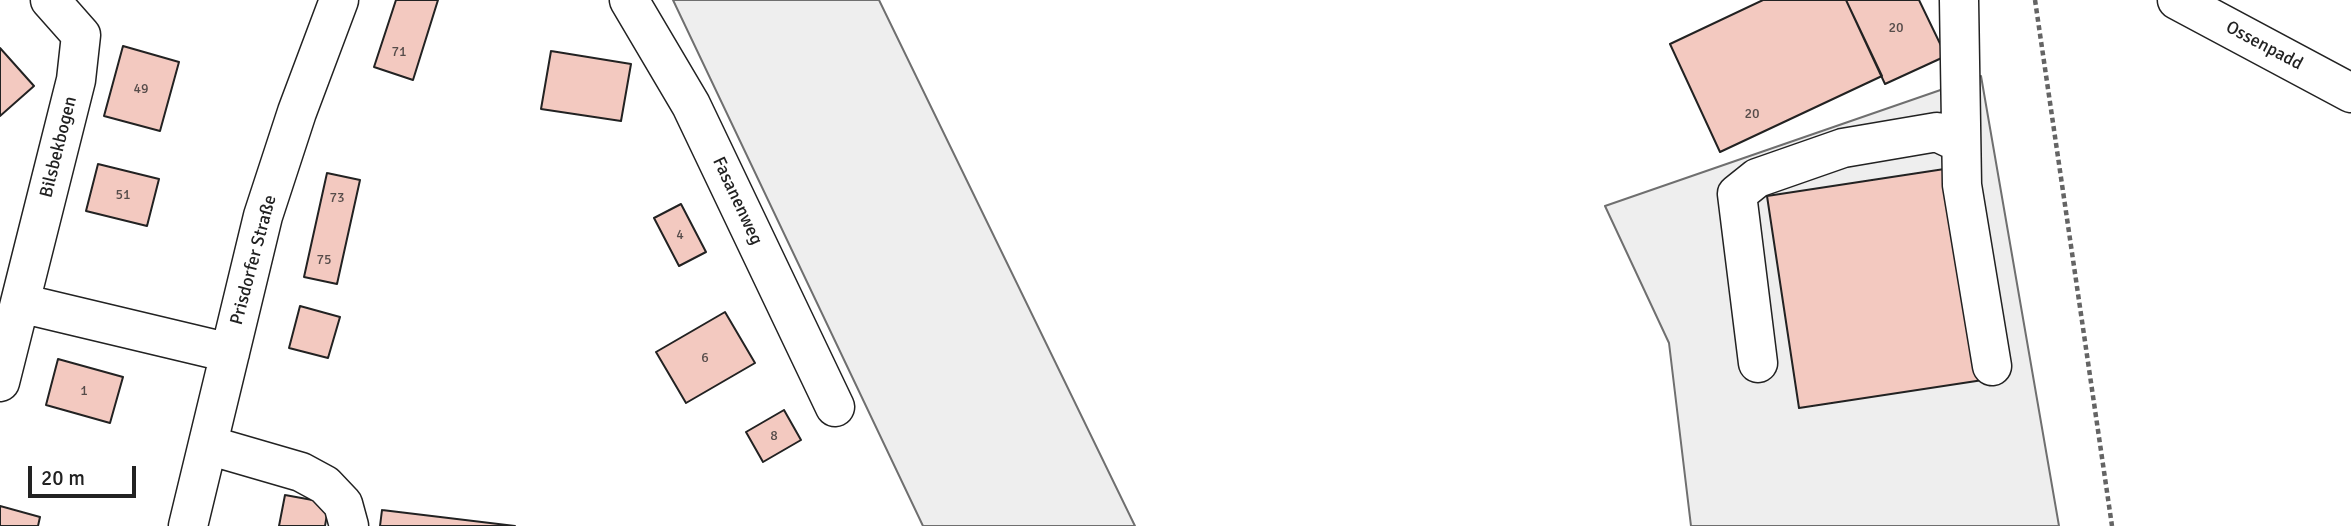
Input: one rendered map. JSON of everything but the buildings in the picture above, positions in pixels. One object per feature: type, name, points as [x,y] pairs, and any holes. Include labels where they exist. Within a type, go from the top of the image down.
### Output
[{"type":"street","name":"Bilsbekbogen","points":[[0,382],[76,80],[81,35],[50,0]]},
{"type":"street","name":"Prisdorfer Straße","points":[[188,526],[263,216],[297,112],[339,0]]},
{"type":"street","name":"Fasanenweg","points":[[629,0],[691,105],[835,407]]},
{"type":"street","points":[[1959,0],[1962,185],[1992,366]]},
{"type":"street","name":"Ossenpadd","points":[[2177,0],[2351,93]]},
{"type":"street","points":[[1758,363],[1737,194],[1757,178],[1843,148],[1937,132],[1960,143]]},
{"type":"street","points":[[20,303],[230,353]]},
{"type":"street","points":[[208,445],[301,472],[325,485],[342,504],[349,526]]},
{"type":"path","points":[[2035,0],[2112,526]]},
{"type":"shaded area","points":[[673,0],[879,0],[1135,526],[923,526]]},
{"type":"shaded area","points":[[1981,76],[2059,526],[1691,526],[1669,343],[1605,206]]}]
